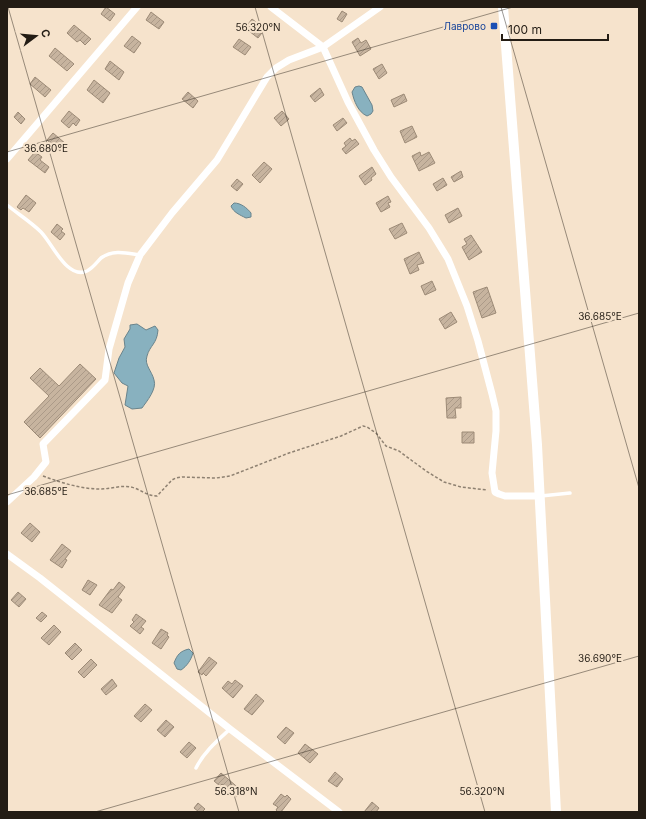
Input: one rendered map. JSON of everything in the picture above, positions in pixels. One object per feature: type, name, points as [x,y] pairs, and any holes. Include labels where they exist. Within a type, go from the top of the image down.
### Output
[{"type":"main road","points":[[503,7],[537,445],[556,812]]},
{"type":"street","points":[[7,159],[137,7]]},
{"type":"street","points":[[272,7],[323,47],[348,102],[374,150],[391,177],[429,228],[448,259],[458,281],[478,341],[496,411],[496,431],[492,473],[495,492],[505,496],[539,496]]},
{"type":"street","points":[[7,502],[37,474],[46,462],[43,444],[105,380],[109,349],[128,284],[140,255],[172,213],[218,160],[267,77],[276,68],[289,60],[323,47],[380,7]]},
{"type":"street","points":[[7,554],[59,593],[230,729],[339,812]]},
{"type":"lane","points":[[7,205],[40,231],[48,239],[61,259],[74,271],[87,271],[110,253],[119,252],[140,255]]},
{"type":"lane","points":[[539,496],[570,493]]},
{"type":"lane","points":[[196,768],[200,759],[210,747],[230,729]]},
{"type":"path","points":[[37,474],[57,481],[87,488],[102,489],[132,487],[149,495],[157,496],[172,480],[176,478],[216,478],[230,476],[288,453],[341,436],[363,426],[376,433],[386,446],[399,451],[444,482],[461,487],[495,492]]},
{"type":"water","points":[[355,87],[362,87],[372,105],[373,111],[367,116],[359,109],[352,92]]},
{"type":"water","points":[[234,203],[246,208],[251,213],[251,217],[246,218],[235,212],[231,206]]},
{"type":"water","points":[[137,324],[146,330],[155,326],[158,330],[155,341],[148,352],[146,359],[155,384],[151,395],[142,408],[132,409],[125,405],[128,386],[122,383],[114,373],[119,358],[125,347],[124,339],[130,329],[130,325]]},
{"type":"water","points":[[189,649],[193,653],[190,660],[181,670],[177,669],[174,663],[176,658],[181,652]]},
{"type":"building","points":[[106,7],[115,14],[110,21],[101,14]]},
{"type":"building","points":[[342,11],[347,14],[342,22],[337,19]]},
{"type":"building","points":[[151,12],[164,22],[159,29],[146,20]]},
{"type":"building","points":[[252,19],[265,29],[258,38],[245,28]]},
{"type":"building","points":[[74,25],[91,39],[85,45],[80,40],[77,42],[67,33]]},
{"type":"building","points":[[132,36],[141,43],[134,53],[124,46]]},
{"type":"building","points":[[358,38],[361,43],[366,40],[371,49],[360,56],[352,42]]},
{"type":"building","points":[[239,39],[251,47],[245,55],[233,47]]},
{"type":"building","points":[[55,48],[74,64],[67,71],[49,56]]},
{"type":"building","points":[[110,61],[124,72],[119,80],[105,69]]},
{"type":"building","points":[[382,64],[387,73],[379,79],[373,69]]},
{"type":"building","points":[[35,77],[51,90],[45,97],[30,84]]},
{"type":"building","points":[[94,80],[110,93],[103,103],[87,90]]},
{"type":"building","points":[[320,88],[324,95],[315,102],[310,96]]},
{"type":"building","points":[[188,92],[198,101],[193,108],[182,99]]},
{"type":"building","points":[[404,94],[407,101],[394,107],[391,100]]},
{"type":"building","points":[[69,111],[80,120],[76,126],[73,123],[69,128],[61,121]]},
{"type":"building","points":[[282,111],[289,119],[281,126],[274,118]]},
{"type":"building","points":[[18,112],[25,119],[21,124],[14,117]]},
{"type":"building","points":[[343,118],[347,123],[337,131],[333,125]]},
{"type":"building","points":[[412,126],[417,137],[405,143],[400,131]]},
{"type":"building","points":[[53,133],[66,144],[60,151],[47,140]]},
{"type":"building","points":[[350,138],[352,141],[355,139],[359,144],[346,154],[342,149],[346,146],[344,143]]},
{"type":"building","points":[[35,152],[42,157],[40,160],[49,167],[45,173],[28,160]]},
{"type":"building","points":[[420,152],[421,156],[429,152],[435,163],[419,171],[412,156]]},
{"type":"building","points":[[264,162],[272,169],[260,183],[252,175]]},
{"type":"building","points":[[372,167],[376,174],[371,178],[372,180],[365,185],[359,176]]},
{"type":"building","points":[[461,171],[463,177],[454,182],[451,177]]},
{"type":"building","points":[[443,178],[447,185],[437,191],[433,184]]},
{"type":"building","points":[[237,179],[243,184],[237,191],[231,186]]},
{"type":"building","points":[[26,195],[36,203],[29,212],[23,208],[21,210],[17,207]]},
{"type":"building","points":[[388,196],[391,202],[388,203],[390,207],[381,212],[376,203]]},
{"type":"building","points":[[458,208],[462,216],[449,223],[445,215]]},
{"type":"building","points":[[402,223],[407,233],[395,239],[389,229]]},
{"type":"building","points":[[57,224],[63,229],[61,231],[65,234],[60,240],[51,232]]},
{"type":"building","points":[[471,235],[482,252],[469,260],[462,247],[467,244],[464,239]]},
{"type":"building","points":[[419,252],[424,263],[417,265],[419,270],[410,274],[404,259]]},
{"type":"building","points":[[432,281],[436,290],[425,295],[421,286]]},
{"type":"building","points":[[487,287],[496,313],[482,318],[473,292]]},
{"type":"building","points":[[451,312],[457,322],[445,329],[439,319]]},
{"type":"building","points":[[80,364],[96,379],[40,438],[24,422],[49,396],[30,378],[40,368],[59,386]]},
{"type":"building","points":[[461,397],[461,408],[455,408],[456,418],[447,418],[446,398]]},
{"type":"building","points":[[462,432],[474,432],[474,443],[462,443]]},
{"type":"building","points":[[30,523],[40,532],[32,542],[21,533]]},
{"type":"building","points":[[62,544],[71,551],[65,559],[67,560],[62,568],[50,560]]},
{"type":"building","points":[[88,580],[97,585],[90,595],[82,590]]},
{"type":"building","points":[[119,582],[125,587],[118,597],[122,600],[112,613],[99,605],[111,589],[113,590]]},
{"type":"building","points":[[18,592],[26,599],[19,607],[11,600]]},
{"type":"building","points":[[42,612],[47,616],[41,622],[36,618]]},
{"type":"building","points":[[136,614],[146,621],[141,627],[144,629],[140,634],[130,626],[134,622],[132,620]]},
{"type":"building","points":[[54,625],[61,632],[49,645],[41,638]]},
{"type":"building","points":[[161,629],[168,633],[167,635],[169,637],[161,649],[152,643]]},
{"type":"building","points":[[75,643],[82,650],[72,660],[65,653]]},
{"type":"building","points":[[209,657],[217,663],[206,676],[203,673],[202,675],[198,672]]},
{"type":"building","points":[[91,659],[97,665],[84,678],[78,672]]},
{"type":"building","points":[[112,679],[117,686],[106,695],[101,689]]},
{"type":"building","points":[[235,680],[243,686],[233,698],[222,688],[228,681],[232,684]]},
{"type":"building","points":[[256,694],[264,701],[252,715],[244,709]]},
{"type":"building","points":[[145,704],[152,710],[141,722],[134,716]]},
{"type":"building","points":[[166,720],[174,727],[165,737],[157,730]]},
{"type":"building","points":[[286,727],[294,733],[285,744],[277,737]]},
{"type":"building","points":[[189,742],[196,748],[187,758],[180,752]]},
{"type":"building","points":[[305,744],[318,754],[310,763],[298,753]]},
{"type":"building","points":[[335,772],[343,779],[337,787],[328,781]]},
{"type":"building","points":[[221,773],[242,791],[237,797],[222,784],[220,786],[214,781]]},
{"type":"building","points":[[281,794],[285,797],[287,795],[291,799],[281,812],[278,812],[276,810],[278,807],[273,804]]},
{"type":"building","points":[[372,802],[379,808],[376,812],[364,812]]},
{"type":"building","points":[[198,803],[205,809],[202,812],[199,812],[194,808]]},
{"type":"place","name":"Лаврово","points":[[494,26]]}]
